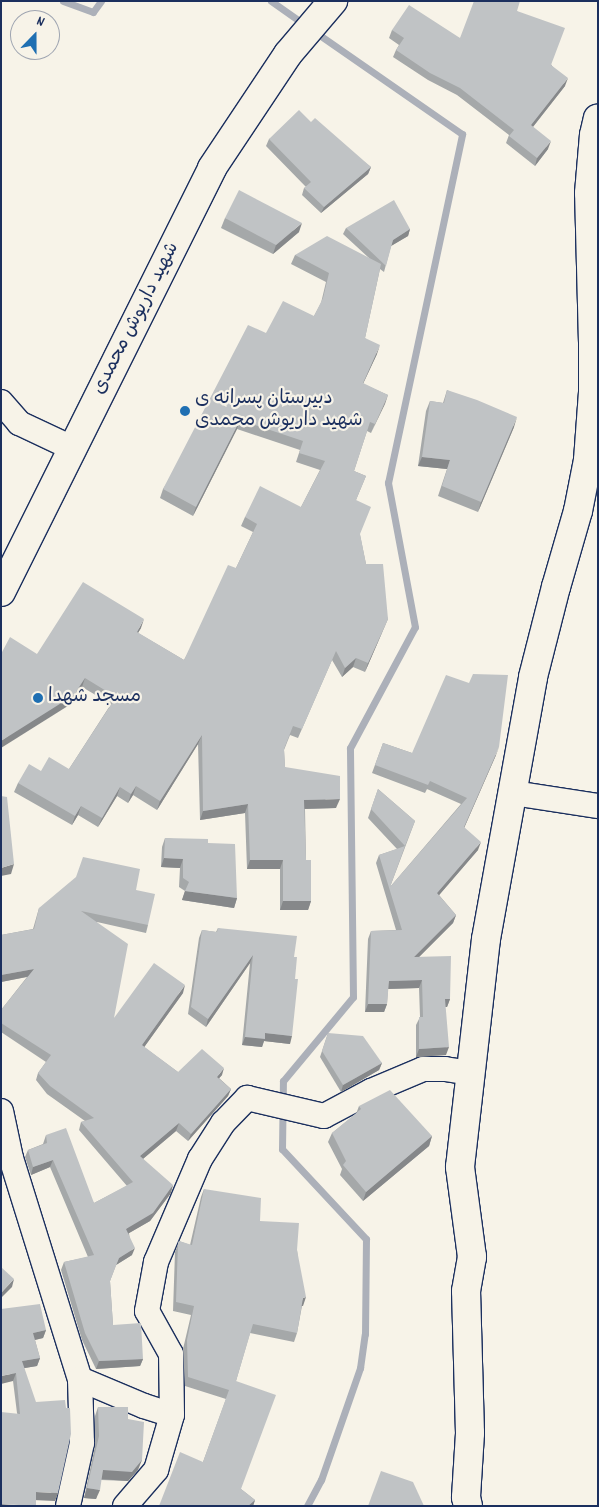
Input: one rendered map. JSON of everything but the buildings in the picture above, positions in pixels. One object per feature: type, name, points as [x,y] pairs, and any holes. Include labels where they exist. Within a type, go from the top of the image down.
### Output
[{"type":"main road","name":"شهید داریوش محمدی","points":[[1,592],[212,168],[288,54],[333,1]]},
{"type":"main road","points":[[468,1506],[466,1497],[470,1433],[466,1291],[472,1257],[460,1167],[469,1073],[486,939],[533,677],[578,511],[588,460],[593,353],[589,193],[594,135],[598,118]]},
{"type":"street","points":[[1,402],[10,429],[72,448]]},
{"type":"street","points":[[512,793],[598,806]]},
{"type":"street","points":[[125,1506],[156,1470],[172,1415],[171,1354],[148,1311],[156,1262],[200,1159],[218,1130],[247,1098],[324,1116],[371,1091],[423,1069],[445,1069],[469,1073]]},
{"type":"street","points":[[1,1111],[11,1158],[80,1379],[82,1443],[68,1506]]},
{"type":"street","points":[[80,1379],[144,1406],[172,1415]]},
{"type":"waterway","points":[[63,1],[93,12],[101,1]]},
{"type":"waterway","points":[[271,1],[305,25]]},
{"type":"waterway","points":[[307,1506],[321,1480],[360,1368],[365,1334],[366,1239],[282,1149],[283,1081],[353,997],[350,748],[415,627],[388,483],[462,134],[314,31]]},
{"type":"place","name":"دبیرستان پسرانه ی شهید داریوش محمدی","points":[[185,411]]},
{"type":"place","name":"مسجد شهدا","points":[[38,698]]}]
